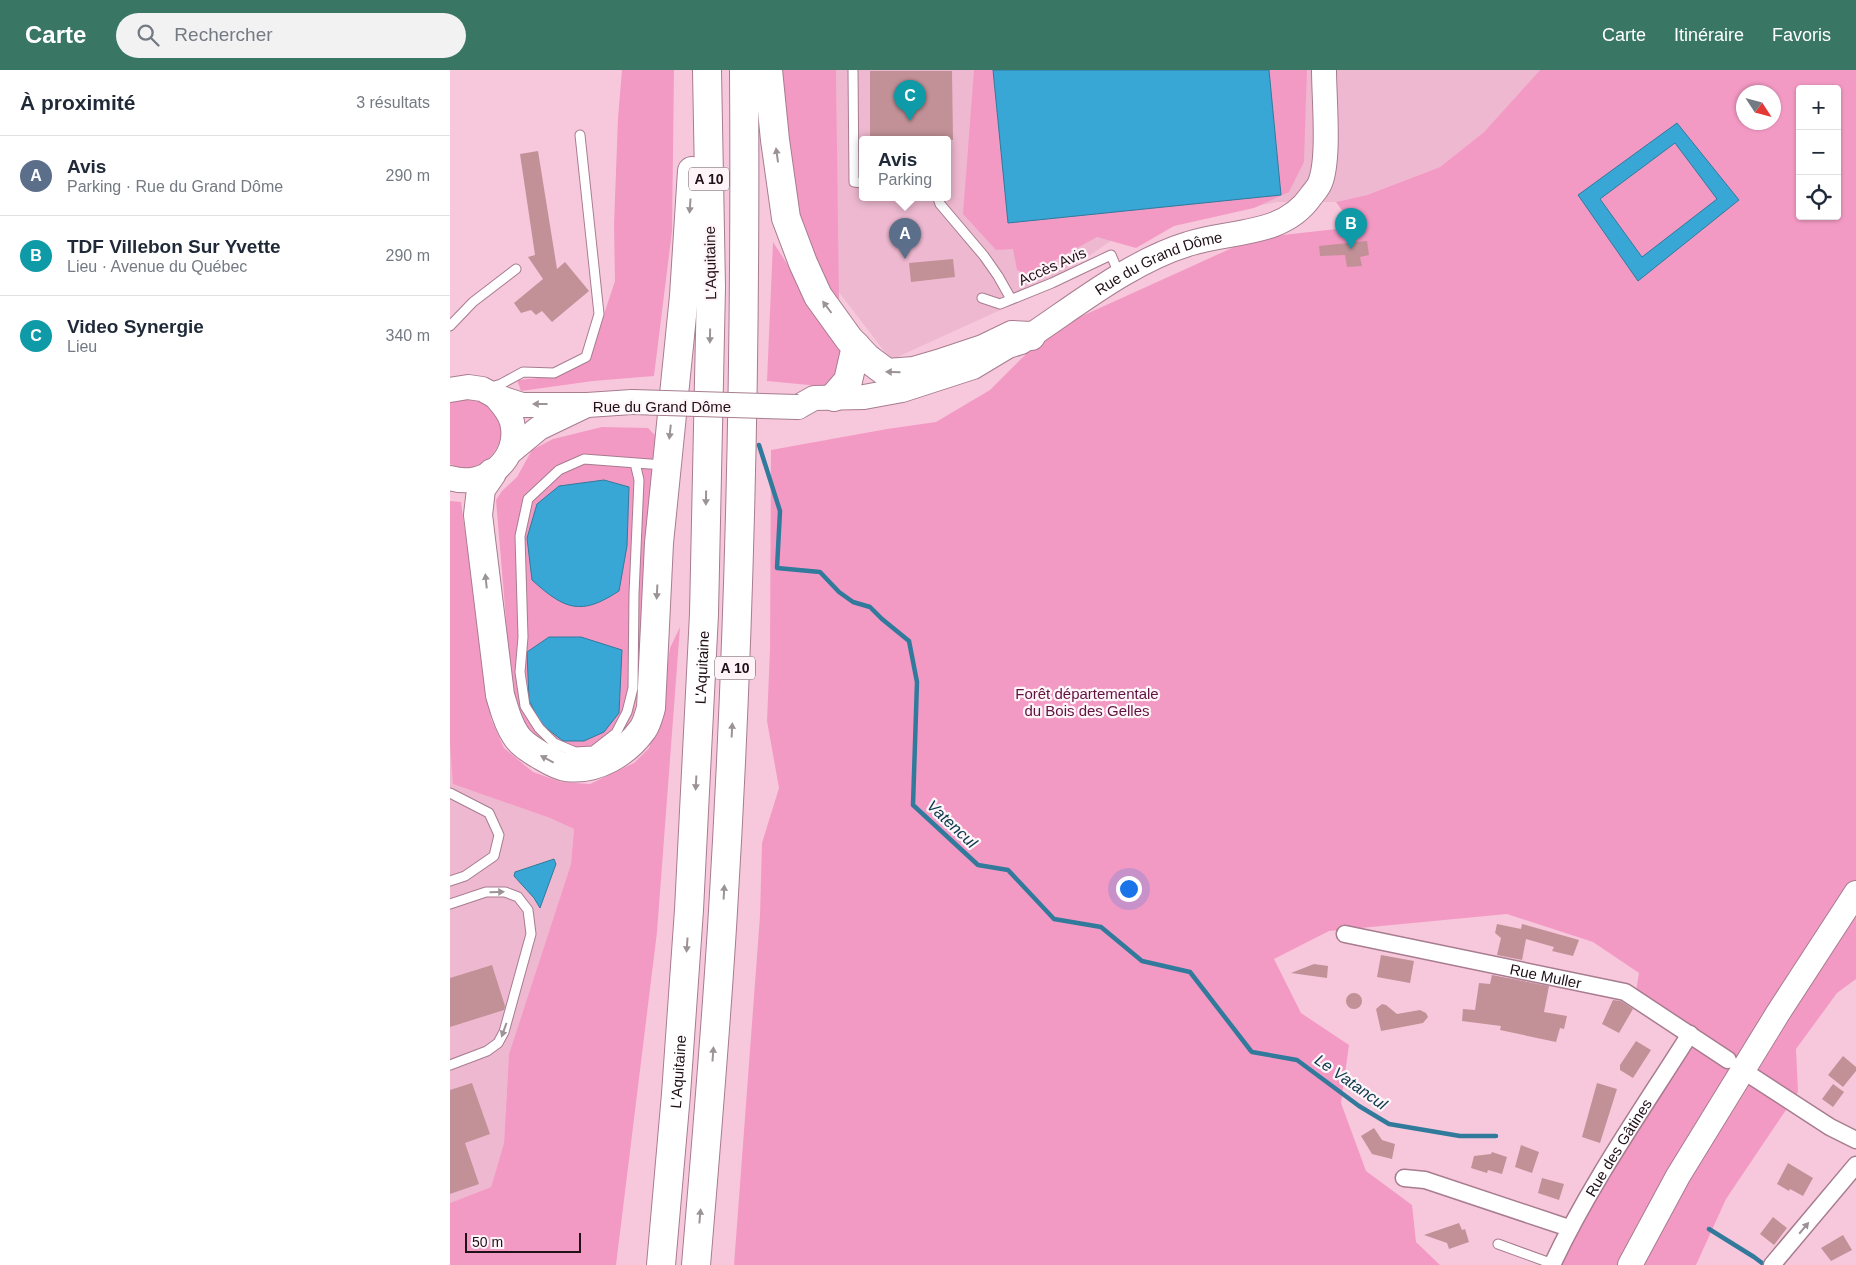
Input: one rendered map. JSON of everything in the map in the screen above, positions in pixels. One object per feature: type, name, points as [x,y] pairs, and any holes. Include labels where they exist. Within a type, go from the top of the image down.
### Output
[{"type":"highway","points":[[492,473],[481,489],[478,515],[500,694],[506,718],[516,736],[529,748],[549,761],[566,767],[586,767],[603,762],[618,754],[632,742],[644,728],[651,708],[659,543],[685,287],[694,145],[696,70]]},
{"type":"highway","name":"L'Aquitaine","points":[[661,1265],[676,1094],[689,910],[704,614],[711,287],[707,70]]},
{"type":"highway","name":"A 10","points":[[696,1265],[723,911],[737,614],[743,376],[744,70]]},
{"type":"highway","points":[[768,70],[775,140],[786,218],[814,288],[856,346],[867,358],[887,373],[914,371],[982,349],[1012,335],[1026,339]]},
{"type":"highway","points":[[815,404],[848,381],[856,346]]},
{"type":"street","name":"Rue du Grand Dôme","points":[[492,473],[502,464],[510,452],[539,428],[587,405],[632,402],[815,404],[902,390],[973,367],[1008,346],[1026,339],[1116,279],[1154,257],[1188,244],[1228,234],[1260,230],[1284,221],[1305,205],[1320,183],[1325,154],[1324,70]]},
{"type":"street","points":[[452,386],[468,387],[488,392],[522,405],[587,405]]},
{"type":"street","points":[[488,392],[505,407],[512,421],[513,437],[510,452]]},
{"type":"street","points":[[452,481],[481,479],[492,473]]},
{"type":"street","points":[[1630,1265],[1678,1176],[1778,1013],[1856,893]]},
{"type":"street","name":"Rue Muller","points":[[1345,934],[1625,992],[1728,1060]]},
{"type":"street","name":"Rue des Gâtines","points":[[1552,1264],[1603,1170],[1690,1034]]},
{"type":"street","points":[[1753,1077],[1830,1128],[1856,1140]]},
{"type":"street","points":[[1772,1265],[1856,1165]]},
{"type":"street","points":[[1404,1178],[1425,1180],[1570,1228]]},
{"type":"lane","points":[[853,70],[854,182],[859,183]]},
{"type":"lane","points":[[488,392],[523,372],[554,373],[586,357],[599,314],[580,135]]},
{"type":"lane","points":[[939,201],[998,276],[1011,299]]},
{"type":"lane","name":"Accès Avis","points":[[982,298],[1000,304],[1052,283],[1111,255],[1117,269],[1116,279]]},
{"type":"lane","points":[[450,326],[473,302],[516,269]]},
{"type":"lane","points":[[635,463],[639,480],[634,594],[634,688],[627,712],[616,733],[593,751],[575,752],[554,743],[539,728],[525,706],[520,672],[523,637],[520,536],[528,499],[559,470],[584,459],[666,465]]},
{"type":"lane","points":[[450,793],[489,812],[498,835],[494,856],[465,876],[450,881]]},
{"type":"lane","points":[[450,904],[486,892],[505,892],[518,897],[528,910],[531,934],[504,1032],[498,1043],[487,1051],[450,1065]]},
{"type":"lane","points":[[1498,1244],[1552,1264]]},
{"type":"shaded area","points":[[836,70],[1540,70],[1484,132],[1440,167],[1367,195],[1336,202],[1277,202],[1121,234],[1029,297],[891,360],[838,291]]},
{"type":"shaded area","points":[[450,744],[454,784],[550,818],[574,829],[571,864],[509,1054],[504,1143],[491,1187],[450,1203]]},
{"type":"green space","points":[[622,70],[674,70],[672,231],[654,376],[593,381],[521,391],[517,380],[550,377],[589,359],[615,281],[614,225],[618,118]]},
{"type":"green space","points":[[779,70],[836,70],[839,300],[827,290],[799,231]]},
{"type":"green space","points":[[974,70],[1307,70],[1304,162],[1289,192],[1254,208],[1174,226],[1136,248],[1097,237],[1028,275],[1017,270],[1013,249],[996,250],[963,214]]},
{"type":"green space","name":"Forêt départementale du Bois des Gelles","points":[[1540,70],[1856,70],[1856,979],[1837,993],[1796,1049],[1798,1092],[1726,1199],[1696,1265],[1561,1265],[1586,1214],[1697,1034],[1636,991],[1639,973],[1593,942],[1507,914],[1329,931],[1274,959],[1301,1013],[1349,1045],[1341,1103],[1366,1171],[1412,1205],[1416,1242],[1440,1265],[734,1265],[760,916],[762,843],[779,788],[767,721],[770,649],[771,450],[936,422],[990,390],[1049,331],[1232,248],[1237,243],[1283,235],[1354,227],[1336,202],[1367,195],[1440,167],[1484,132]]},
{"type":"green space","points":[[773,242],[841,348],[840,366],[830,387],[767,381]]},
{"type":"green space","points":[[468,396],[490,405],[499,416],[502,428],[500,440],[495,451],[486,461],[475,466],[463,468],[450,464],[450,400]]},
{"type":"green space","points":[[602,427],[648,428],[655,435],[642,669],[634,713],[617,743],[567,760],[539,748],[510,698],[508,643],[496,500],[502,491],[517,477],[532,450],[553,439]]},
{"type":"green space","points":[[450,501],[461,502],[491,719],[504,748],[533,772],[561,782],[590,784],[634,763],[649,748],[660,714],[670,648],[680,627],[657,932],[616,1265],[450,1265],[450,1203],[491,1187],[504,1143],[509,1054],[571,864],[574,829],[550,818],[453,784],[450,744]]},
{"type":"water","points":[[993,70],[1269,70],[1281,195],[1008,223]]},
{"type":"water","points":[[1677,123],[1739,200],[1638,281],[1578,195]],"holes":[[[1675,143],[1717,199],[1642,257],[1600,199]]]},
{"type":"water","points":[[604,480],[629,487],[627,546],[619,591],[594,604],[574,606],[554,598],[532,580],[527,538],[537,504],[559,486]]},
{"type":"water","points":[[549,637],[581,637],[622,650],[619,713],[604,732],[584,741],[563,741],[540,723],[529,700],[527,652]]},
{"type":"water","points":[[554,859],[556,864],[540,908],[534,898],[514,876],[515,872]]},
{"type":"building","points":[[870,71],[952,71],[953,140],[951,140],[951,136],[870,136]]},
{"type":"building","points":[[538,151],[557,269],[565,262],[589,291],[552,322],[542,311],[536,315],[531,310],[521,313],[514,303],[543,279],[528,257],[535,255],[520,154]]},
{"type":"building","points":[[1367,241],[1369,255],[1360,257],[1362,266],[1347,267],[1345,255],[1320,256],[1319,246]]},
{"type":"building","points":[[953,259],[955,277],[911,282],[909,263]]},
{"type":"building","points":[[1497,924],[1521,929],[1522,924],[1579,940],[1573,956],[1552,951],[1554,947],[1526,939],[1522,960],[1497,955],[1501,938],[1495,933]]},
{"type":"building","points":[[1381,955],[1414,961],[1410,983],[1377,977]]},
{"type":"building","points":[[1314,964],[1328,966],[1327,978],[1291,973]]},
{"type":"building","points":[[492,965],[505,1006],[504,1010],[450,1027],[450,978]]},
{"type":"building","points":[[1492,975],[1549,986],[1544,1012],[1567,1016],[1564,1029],[1560,1028],[1556,1042],[1500,1030],[1501,1026],[1462,1021],[1463,1009],[1475,1010],[1479,983],[1490,984]]},
{"type":"building","points":[[1354,993],[1360,995],[1362,1001],[1360,1007],[1354,1009],[1348,1007],[1346,1001],[1348,995]]},
{"type":"building","points":[[1613,1000],[1621,1001],[1633,1009],[1619,1033],[1602,1024]]},
{"type":"building","points":[[1382,1004],[1397,1014],[1420,1010],[1426,1013],[1428,1017],[1423,1023],[1381,1031],[1376,1009]]},
{"type":"building","points":[[1636,1041],[1651,1050],[1633,1078],[1620,1070],[1620,1065]]},
{"type":"building","points":[[1843,1056],[1856,1067],[1856,1071],[1843,1087],[1828,1075]]},
{"type":"building","points":[[472,1083],[490,1134],[465,1143],[479,1184],[450,1194],[450,1090]]},
{"type":"building","points":[[1597,1083],[1617,1089],[1600,1143],[1582,1137]]},
{"type":"building","points":[[1833,1084],[1844,1092],[1833,1107],[1822,1099]]},
{"type":"building","points":[[1374,1128],[1382,1140],[1395,1144],[1392,1159],[1372,1154],[1361,1136]]},
{"type":"building","points":[[1521,1145],[1539,1152],[1532,1173],[1515,1167]]},
{"type":"building","points":[[1492,1152],[1507,1157],[1502,1174],[1488,1170],[1487,1173],[1471,1168],[1474,1156],[1491,1154]]},
{"type":"building","points":[[1788,1163],[1813,1178],[1803,1196],[1777,1184]]},
{"type":"building","points":[[1542,1178],[1564,1184],[1559,1200],[1538,1193]]},
{"type":"building","points":[[1773,1217],[1787,1228],[1774,1245],[1760,1234]]},
{"type":"building","points":[[1459,1223],[1462,1230],[1465,1229],[1469,1242],[1449,1249],[1447,1243],[1424,1235]]},
{"type":"building","points":[[1843,1235],[1852,1250],[1831,1261],[1821,1248]]},
{"type":"waterway","name":"Vatencul","points":[[759,445],[780,511],[777,568],[820,572],[839,592],[853,602],[870,607],[909,641],[917,682],[913,805],[978,865],[1008,870],[1054,919],[1101,927],[1142,961],[1190,972],[1251,1051]]},
{"type":"waterway","name":"Le Vatancul","points":[[1252,1052],[1297,1060],[1359,1106],[1389,1124],[1460,1136],[1496,1136]]},
{"type":"waterway","name":"Vatencul","points":[[1709,1229],[1762,1263]]},
{"type":"place","name":"Video Synergie","points":[[910,121]]},
{"type":"place","name":"TDF Villebon Sur Yvette","points":[[1351,249]]},
{"type":"place","name":"Avis","points":[[905,259]]}]
